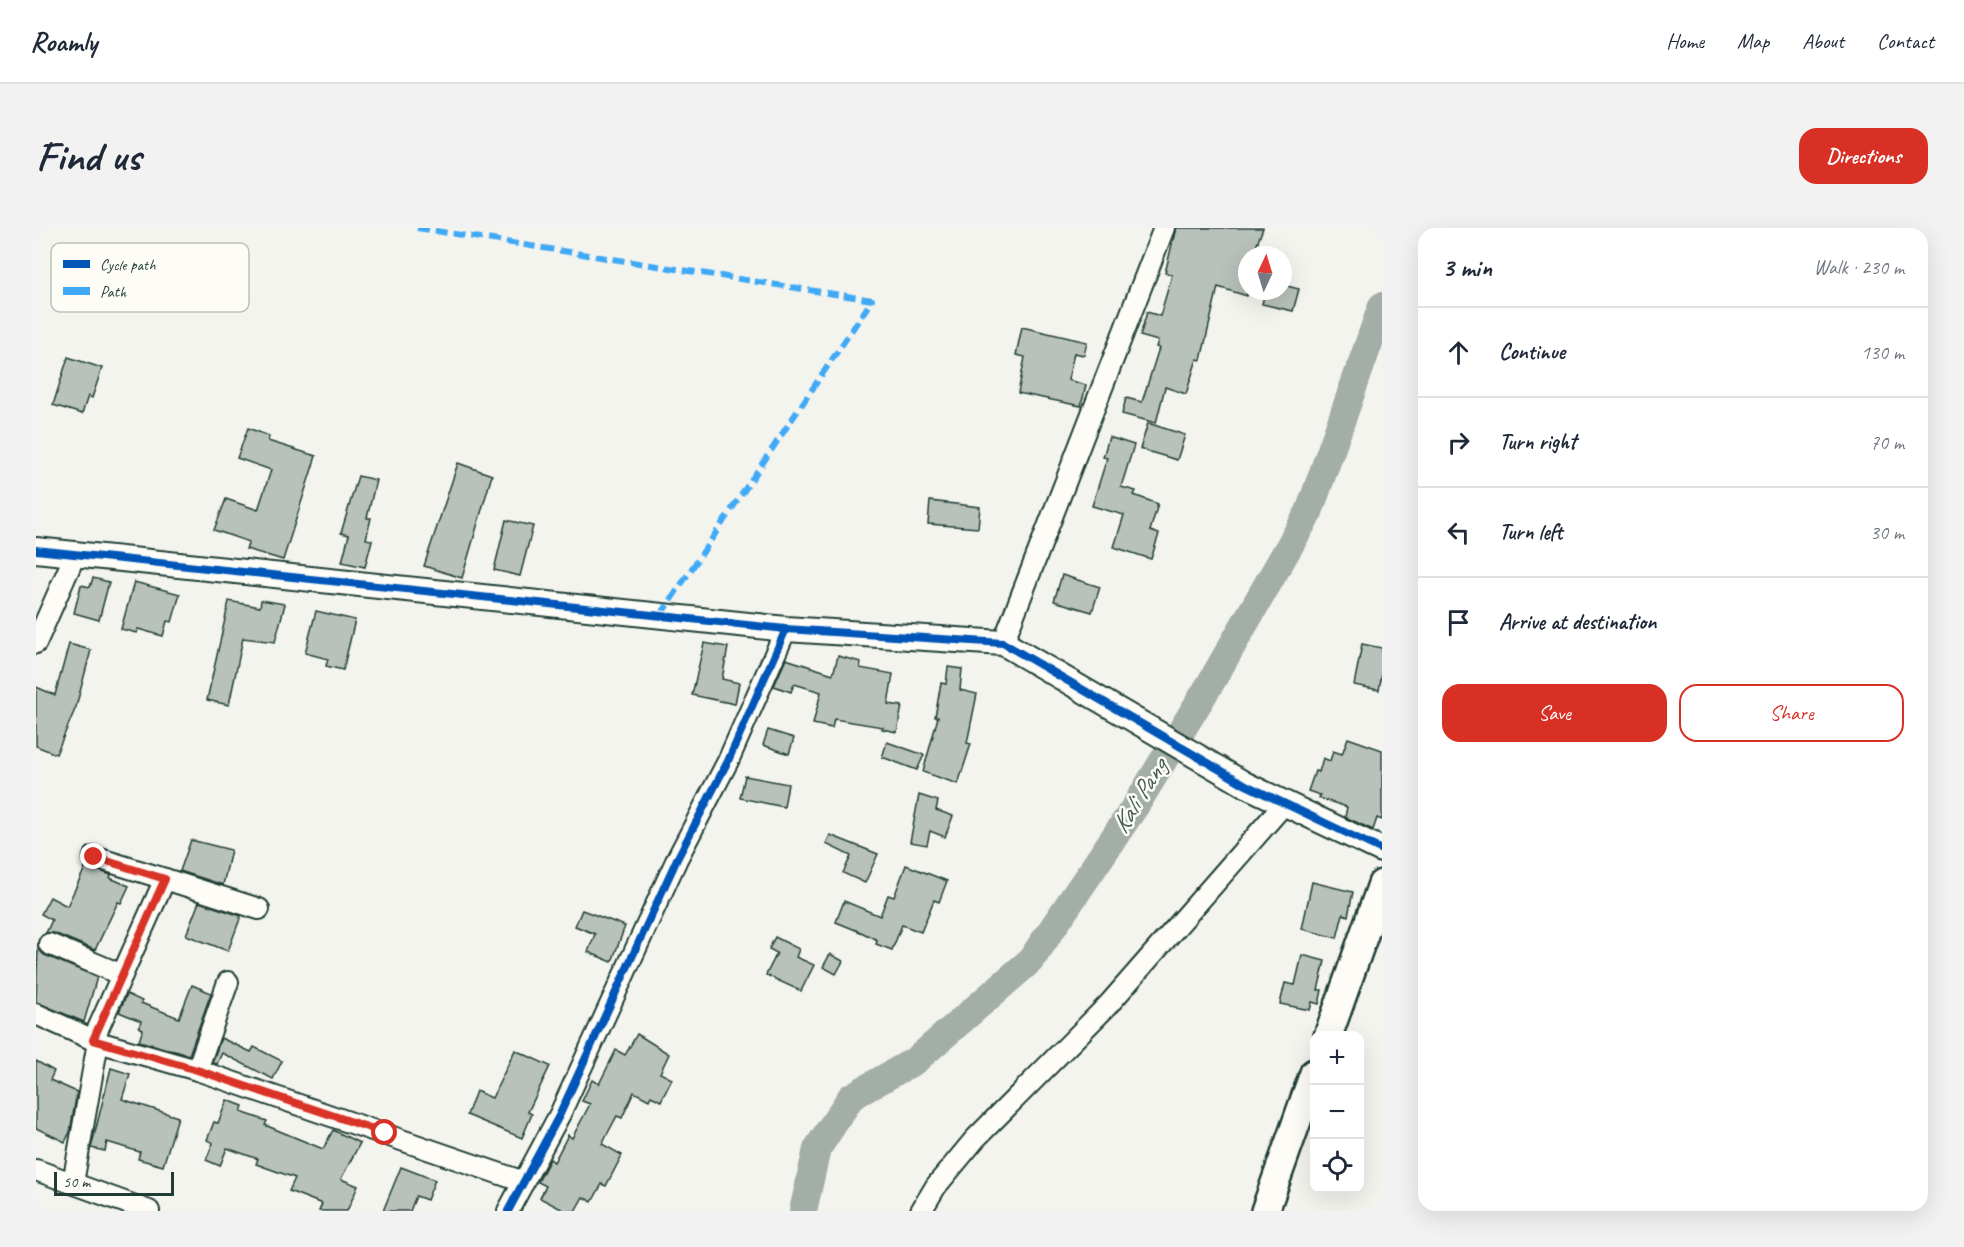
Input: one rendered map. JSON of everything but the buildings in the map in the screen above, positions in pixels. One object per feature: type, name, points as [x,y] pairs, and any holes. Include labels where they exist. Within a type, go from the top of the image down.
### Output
[{"type":"main road","points":[[1329,1031],[1382,884]]},
{"type":"main road","points":[[1265,1211],[1310,1084]]},
{"type":"street","points":[[1003,643],[1164,228]]},
{"type":"street","points":[[36,550],[786,629],[1003,643],[1245,785],[1382,850]]},
{"type":"street","points":[[36,643],[75,555]]},
{"type":"street","points":[[508,1211],[560,1114],[677,859],[728,761],[786,629]]},
{"type":"street","points":[[921,1211],[936,1186],[975,1139],[1109,1004],[1285,803]]},
{"type":"street","points":[[94,857],[259,909]]},
{"type":"street","points":[[73,1183],[96,1041],[122,975],[165,879]]},
{"type":"street","points":[[49,944],[122,975]]},
{"type":"street","points":[[197,1070],[228,982]]},
{"type":"street","points":[[36,1014],[96,1041],[197,1070],[524,1182]]},
{"type":"street","points":[[36,1170],[149,1211]]},
{"type":"waterway","name":"Kali Pang","points":[[803,1211],[817,1149],[851,1097],[916,1060],[1031,960],[1136,805],[1210,684],[1309,512],[1382,306]]},
{"type":"marked path","points":[[417,228],[872,300],[660,616]]},
{"type":"cycle path","points":[[36,550],[786,629],[1003,643],[1246,785],[1382,850]]},
{"type":"cycle path","points":[[508,1211],[560,1114],[677,859],[728,761],[786,629]]},
{"type":"route","points":[[94,857],[165,879],[93,1040],[197,1070],[385,1133]]}]
